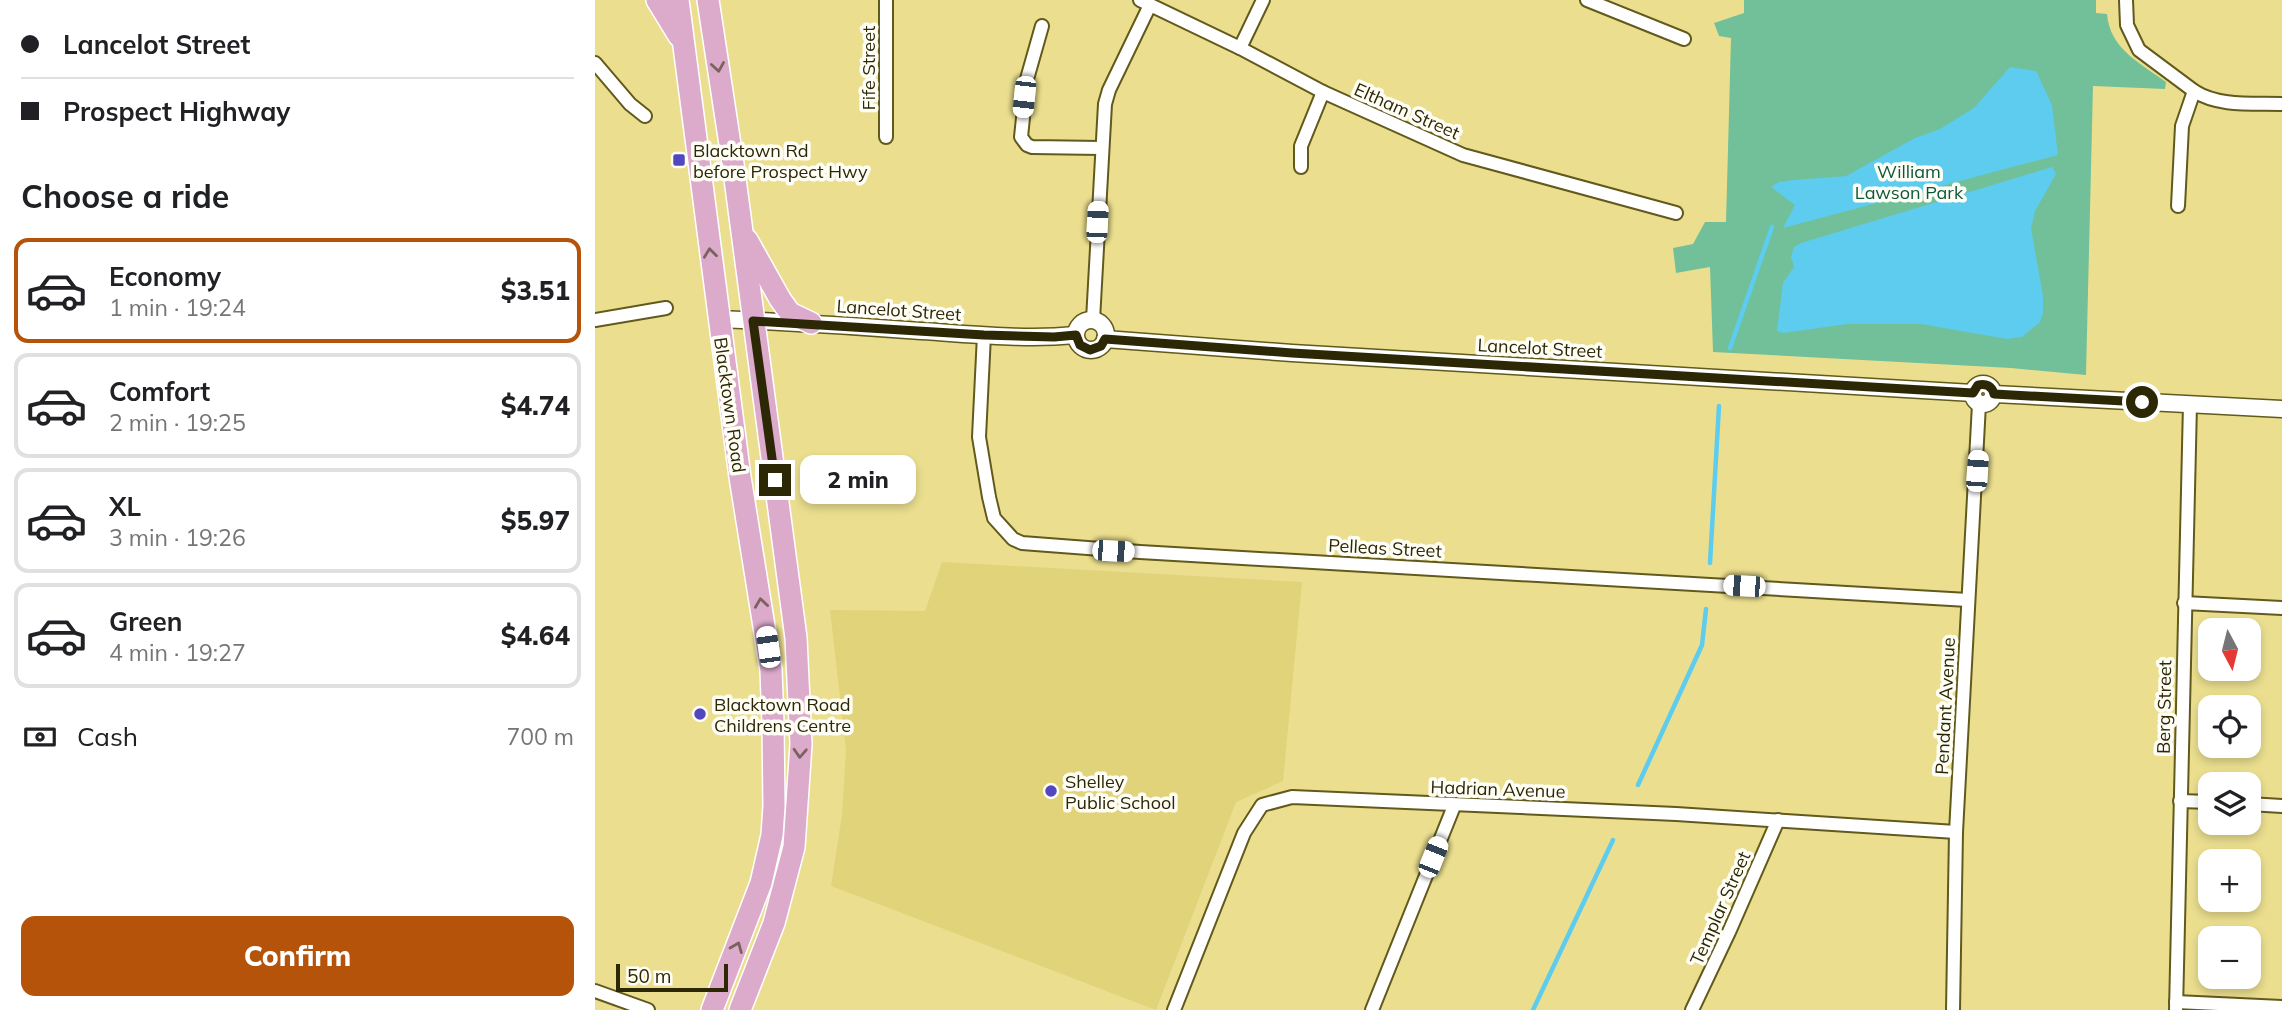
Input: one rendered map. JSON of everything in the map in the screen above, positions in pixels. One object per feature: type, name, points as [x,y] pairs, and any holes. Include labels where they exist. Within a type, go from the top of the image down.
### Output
[{"type":"main road","points":[[657,0],[684,43]]},
{"type":"main road","name":"Blacktown Road","points":[[678,0],[740,477],[771,670],[774,806],[772,835],[761,883],[712,1010]]},
{"type":"main road","points":[[708,0],[796,638],[800,744],[794,847],[774,923],[740,1010]]},
{"type":"main road","points":[[741,229],[790,313],[811,323]]},
{"type":"street","name":"Fife Street","points":[[886,0],[886,137]]},
{"type":"street","points":[[1240,48],[1263,0]]},
{"type":"street","points":[[1587,0],[1684,39]]},
{"type":"street","points":[[2126,0],[2127,25],[2139,50],[2194,91],[2203,97],[2219,101],[2282,104]]},
{"type":"street","points":[[1093,320],[1104,113],[1109,90],[1145,3]]},
{"type":"street","name":"Eltham Street","points":[[1145,3],[1240,48],[1323,92],[1463,155],[1677,213]]},
{"type":"street","points":[[1042,26],[1027,79],[1021,124],[1023,141],[1032,147],[1101,148]]},
{"type":"street","points":[[595,63],[630,104],[645,116]]},
{"type":"street","points":[[2178,206],[2182,126],[2194,91]]},
{"type":"street","points":[[1301,167],[1301,146],[1323,92]]},
{"type":"street","points":[[595,320],[666,308]]},
{"type":"street","name":"Lancelot Street","points":[[719,319],[984,335],[1076,335]]},
{"type":"street","points":[[1093,320],[1104,329],[1105,339],[1098,348],[1087,349],[1077,342],[1076,335],[1083,322],[1093,320]]},
{"type":"street","name":"Pelleas Street","points":[[984,335],[979,437],[989,497],[994,518],[1013,539],[1022,543],[1968,600]]},
{"type":"street","name":"Lancelot Street","points":[[1105,339],[1976,399],[1976,387],[1982,384],[1989,385],[1994,394],[2190,404]]},
{"type":"street","name":"Pendant Avenue","points":[[1953,1010],[1956,832],[1979,446],[1976,399]]},
{"type":"street","points":[[2190,404],[2282,409]]},
{"type":"street","name":"Berg Street","points":[[2176,1006],[2190,404]]},
{"type":"street","points":[[2184,603],[2282,608]]},
{"type":"street","name":"Hadrian Avenue","points":[[1174,1010],[1244,833],[1262,805],[1291,797],[1778,820],[1956,832]]},
{"type":"street","points":[[2180,801],[2198,802]]},
{"type":"street","points":[[2261,805],[2282,806]]},
{"type":"street","points":[[1372,1010],[1454,806]]},
{"type":"street","name":"Templar Street","points":[[1692,1010],[1730,932],[1778,820]]},
{"type":"street","points":[[595,991],[648,1010]]},
{"type":"street","points":[[2176,1006],[2282,1007]]},
{"type":"shaded area","name":"Shelley Public School","points":[[942,562],[1302,582],[1283,781],[1236,802],[1156,1010],[831,886],[842,815],[846,750],[830,610],[925,611]]},
{"type":"green space","name":"William Lawson Park","points":[[1744,0],[2096,0],[2096,13],[2107,14],[2109,26],[2120,46],[2166,82],[2165,89],[2093,86],[2086,375],[2011,368],[1713,352],[1710,267],[1676,273],[1673,248],[1693,244],[1705,222],[1726,222],[1731,38],[1719,36],[1714,23],[1744,13]]},
{"type":"water","points":[[2010,67],[2036,71],[2052,105],[2058,155],[1783,228],[1795,205],[1771,187],[1779,182],[1846,176],[1915,138],[1940,129],[1974,108]]},
{"type":"water","points":[[2052,167],[2056,174],[2035,211],[2031,228],[2043,296],[2043,313],[2040,322],[2022,337],[2007,339],[1921,324],[1847,324],[1783,333],[1777,331],[1783,283],[1794,267],[1791,257],[1794,247]]},
{"type":"waterway","points":[[1730,348],[1772,227]]},
{"type":"waterway","points":[[1710,563],[1719,406]]},
{"type":"waterway","points":[[1638,785],[1702,645],[1706,609]]},
{"type":"waterway","points":[[1533,1010],[1613,840]]},
{"type":"place","name":"Blacktown Rd before Prospect Hwy","points":[[679,160]]},
{"type":"place","name":"Blacktown Road Childrens Centre","points":[[700,714]]},
{"type":"place","name":"Shelley Public School","points":[[1051,791]]},
{"type":"route","points":[[775,480],[753,321],[984,335],[1076,335],[1077,342],[1090,350],[1101,346],[1105,339],[1292,353],[1973,393],[1978,385],[1985,384],[1989,385],[1994,394],[2142,402]]}]
